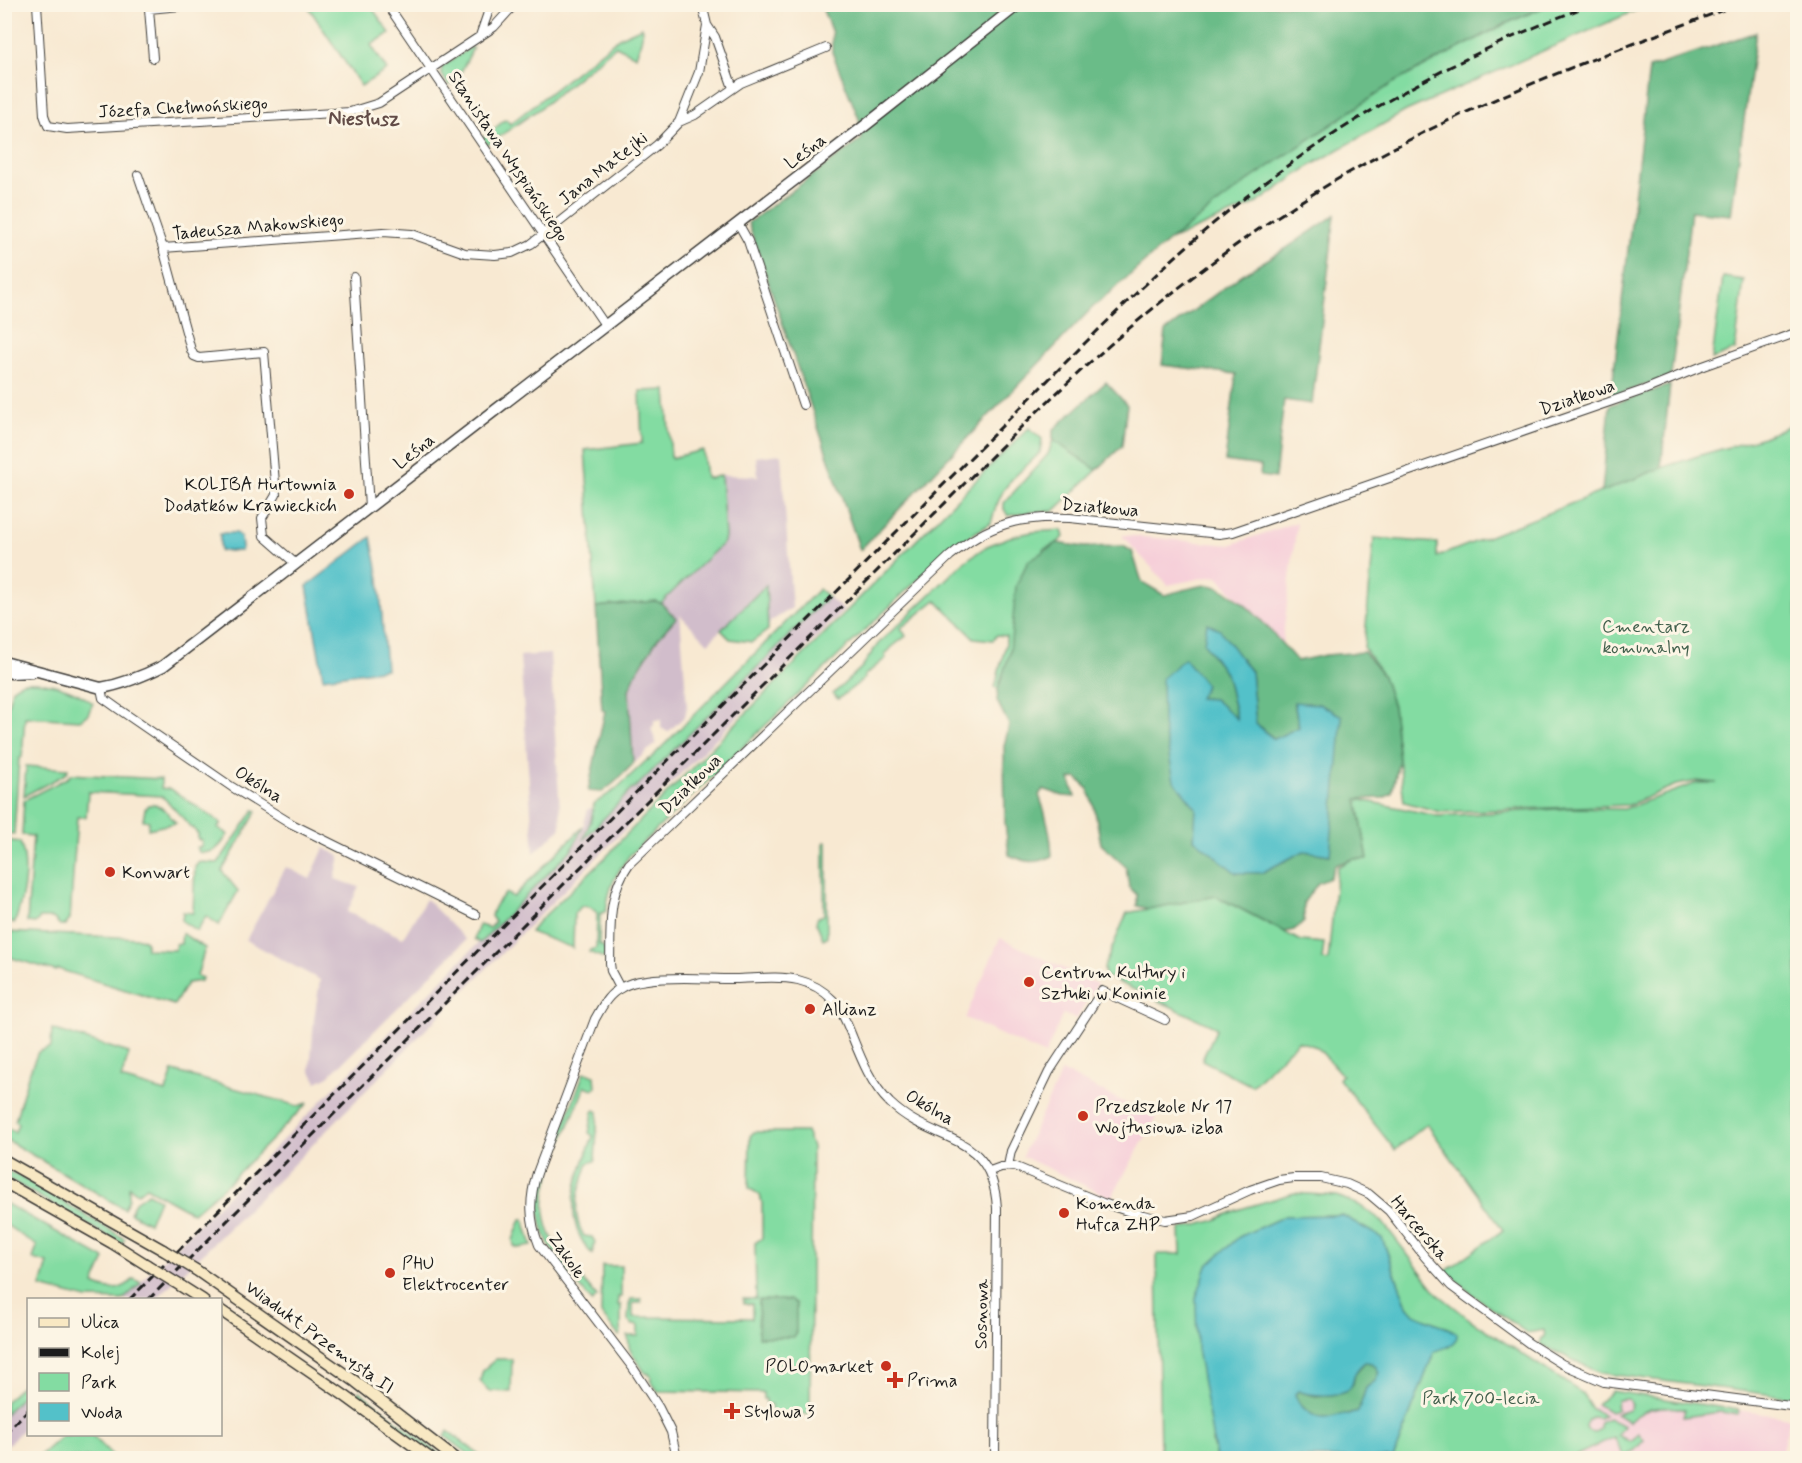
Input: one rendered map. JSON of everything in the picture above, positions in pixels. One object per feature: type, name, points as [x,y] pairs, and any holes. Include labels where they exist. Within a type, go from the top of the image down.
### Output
[{"type":"main road","name":"Wiadukt Przemysła II","points":[[4,1160],[196,1270],[356,1382],[454,1458]]},
{"type":"main road","points":[[4,1182],[112,1243],[201,1298]]},
{"type":"main road","name":"Wiadukt Przemysła II","points":[[225,1313],[430,1458]]},
{"type":"street","name":"Józefa Chełmońskiego","points":[[37,4],[44,115],[48,126],[67,129],[350,112],[379,103],[431,69]]},
{"type":"street","points":[[153,58],[149,9],[201,4]]},
{"type":"street","name":"Stanisława Wyspiańskiego","points":[[387,4],[605,325]]},
{"type":"street","points":[[480,36],[491,4]]},
{"type":"street","points":[[431,69],[494,27],[516,4]]},
{"type":"street","name":"Jana Matejki","points":[[544,234],[657,145],[679,122],[694,115],[733,88],[715,37],[707,25],[702,4]]},
{"type":"street","name":"Leśna","points":[[102,688],[133,680],[163,666],[862,128],[1019,4]]},
{"type":"street","name":"Jana Matejki","points":[[679,122],[699,72],[707,25]]},
{"type":"street","points":[[733,88],[826,48]]},
{"type":"street","points":[[138,175],[163,248]]},
{"type":"street","points":[[738,223],[748,241],[803,405]]},
{"type":"street","name":"Tadeusza Makowskiego","points":[[296,564],[264,536],[262,518],[276,495],[264,352],[199,358],[194,356],[163,248],[383,232],[412,234],[465,253],[495,255],[512,253],[531,244],[544,234]]},
{"type":"street","points":[[354,277],[369,507]]},
{"type":"street","name":"Działkowa","points":[[620,988],[611,970],[612,907],[618,883],[629,864],[950,556],[965,543],[982,533],[1015,521],[1049,517],[1219,534],[1233,532],[1633,394],[1797,332]]},
{"type":"street","points":[[4,662],[102,688]]},
{"type":"street","points":[[7,675],[39,671]]},
{"type":"street","name":"Okólna","points":[[102,688],[103,698],[232,787],[292,824],[476,915]]},
{"type":"street","name":"Okólna","points":[[620,988],[635,982],[660,979],[783,978],[812,985],[833,1000],[841,1012],[871,1081],[890,1102],[910,1118],[969,1148],[990,1171]]},
{"type":"street","name":"Zakole","points":[[620,988],[610,996],[595,1019],[537,1173],[532,1191],[531,1216],[539,1245],[549,1260],[622,1354],[659,1408],[671,1432],[676,1458]]},
{"type":"street","points":[[990,1171],[1008,1166],[1009,1155],[1049,1072],[1102,991],[1165,1020]]},
{"type":"street","name":"Harcerska","points":[[1008,1166],[1019,1168],[1121,1209],[1165,1220],[1193,1216],[1257,1187],[1279,1180],[1321,1178],[1347,1184],[1369,1194],[1389,1211],[1451,1286],[1530,1344],[1562,1364],[1604,1382],[1797,1407]]},
{"type":"street","name":"Sosnowa","points":[[990,1171],[996,1192],[997,1208],[995,1458]]},
{"type":"shaded area","points":[[781,454],[792,608],[770,622],[768,630],[765,585],[708,643],[680,615],[687,707],[685,716],[668,732],[661,728],[661,720],[654,720],[651,728],[656,743],[633,764],[629,690],[636,673],[658,638],[676,618],[661,603],[724,542],[721,475],[758,476],[756,457]]},
{"type":"shaded area","points":[[1297,522],[1282,645],[1218,577],[1212,576],[1168,585],[1123,537],[1123,535],[1230,545]]},
{"type":"shaded area","points":[[828,597],[844,610],[278,1180],[157,1298],[124,1298],[572,849],[583,827],[588,809],[592,808],[585,838],[632,788],[634,789]]},
{"type":"shaded area","points":[[550,654],[561,828],[534,853],[520,656]]},
{"type":"shaded area","points":[[324,848],[340,856],[335,879],[359,887],[347,912],[403,938],[426,899],[466,940],[329,1076],[317,1082],[310,1070],[320,980],[246,940],[286,867],[310,879]]},
{"type":"shaded area","points":[[1000,938],[1097,984],[1076,1019],[1063,1014],[1045,1055],[965,1018]]},
{"type":"shaded area","points":[[1062,1071],[1156,1118],[1111,1198],[1022,1156]]},
{"type":"shaded area","points":[[27,1391],[27,1425],[5,1448],[5,1414]]},
{"type":"shaded area","points":[[1612,1391],[1790,1418],[1780,1458],[1537,1458]]},
{"type":"green space","points":[[307,5],[370,5],[390,33],[371,45],[387,70],[361,86]]},
{"type":"green space","points":[[821,5],[1549,5],[1505,24],[1393,83],[1252,178],[1170,240],[1092,308],[860,550],[748,223],[862,139],[859,119],[832,52],[832,33]]},
{"type":"green space","points":[[1549,5],[1648,5],[1406,111],[1310,166],[1257,203],[1170,240],[1252,178],[1393,83],[1505,24]]},
{"type":"green space","points":[[642,27],[642,38],[636,56],[616,46],[539,109],[487,145],[483,138],[506,119],[510,124],[620,37]]},
{"type":"green space","points":[[1756,32],[1731,215],[1691,211],[1671,376],[1611,397],[1649,68]]},
{"type":"green space","points":[[471,47],[473,48],[455,84],[448,85],[441,73],[442,67]]},
{"type":"green space","points":[[1335,215],[1312,404],[1284,400],[1275,478],[1260,476],[1261,466],[1225,461],[1236,374],[1162,365],[1166,331],[1243,274]]},
{"type":"green space","points":[[1723,277],[1744,280],[1735,350],[1712,359]]},
{"type":"green space","points":[[1106,382],[1127,405],[1122,446],[1097,470],[1053,440],[1053,430]]},
{"type":"green space","points":[[1670,385],[1661,468],[1602,492],[1610,405]]},
{"type":"green space","points":[[666,390],[671,458],[703,450],[706,478],[721,475],[724,542],[661,603],[655,601],[596,607],[585,450],[642,443],[640,391]]},
{"type":"green space","name":"Cmentarz komunalny","points":[[1797,422],[1797,1398],[1600,1373],[1540,1344],[1542,1338],[1545,1337],[1544,1330],[1527,1333],[1476,1297],[1446,1271],[1503,1230],[1427,1124],[1395,1150],[1339,1079],[1342,1075],[1317,1047],[1298,1041],[1252,1086],[1202,1060],[1217,1028],[1105,976],[1104,967],[1127,913],[1216,896],[1301,941],[1324,943],[1322,960],[1328,961],[1337,867],[1353,859],[1368,859],[1357,799],[1438,816],[1572,808],[1624,809],[1697,783],[1717,783],[1697,781],[1676,785],[1629,805],[1440,812],[1404,802],[1393,707],[1383,676],[1364,648],[1374,538],[1437,543],[1437,557],[1661,468],[1764,437]]},
{"type":"green space","points":[[1029,428],[1042,439],[1040,453],[1012,479],[1003,491],[991,523],[953,546],[630,855],[614,881],[606,911],[600,914],[599,944],[605,950],[604,958],[589,952],[596,948],[597,913],[590,907],[582,906],[574,913],[573,948],[530,932],[538,922],[610,853]]},
{"type":"green space","points":[[1053,440],[1097,470],[1054,511],[1008,516],[1004,503],[1048,454]]},
{"type":"green space","points":[[1062,530],[1064,537],[1044,549],[1014,621],[1010,653],[998,689],[995,687],[1006,636],[997,635],[993,640],[974,638],[936,600],[901,628],[906,636],[892,647],[885,655],[886,658],[864,676],[865,678],[838,699],[833,694],[862,667],[878,644],[964,562],[987,546],[1010,537],[1032,532]]},
{"type":"green space","points":[[1057,543],[1085,547],[1123,546],[1132,551],[1142,582],[1164,595],[1205,585],[1221,589],[1257,616],[1297,661],[1326,655],[1364,652],[1383,676],[1393,707],[1399,761],[1392,793],[1384,798],[1357,799],[1368,859],[1353,859],[1335,865],[1330,878],[1318,883],[1304,902],[1304,921],[1294,930],[1285,932],[1216,896],[1149,909],[1137,906],[1137,895],[1129,887],[1126,867],[1101,844],[1094,806],[1088,789],[1077,778],[1070,779],[1075,797],[1063,796],[1043,789],[1039,795],[1048,825],[1052,856],[1040,861],[1031,861],[1009,855],[1005,823],[1004,746],[1009,725],[997,701],[998,689],[1010,652],[1016,586],[1028,561]],"holes":[[[1208,624],[1251,671],[1256,724],[1275,739],[1299,727],[1294,703],[1330,855],[1304,851],[1261,873],[1194,839],[1197,808],[1185,658],[1199,698],[1214,699],[1237,720],[1227,676],[1204,643]]]},
{"type":"green space","points":[[766,585],[768,630],[752,642],[730,639],[721,630]]},
{"type":"green space","points":[[819,589],[828,597],[583,840],[591,820],[594,804],[616,789],[649,760]]},
{"type":"green space","points":[[655,601],[661,603],[676,618],[658,638],[636,673],[629,690],[633,764],[602,792],[588,791],[605,711],[602,710],[596,607]]},
{"type":"green space","points":[[23,682],[41,682],[60,686],[93,703],[88,714],[80,720],[25,717],[22,757],[19,759],[14,834],[5,833],[5,717],[12,689]]},
{"type":"green space","points":[[26,766],[68,769],[62,776],[24,796]]},
{"type":"green space","points":[[70,774],[161,779],[161,788],[171,789],[221,823],[218,828],[228,834],[213,851],[199,852],[197,847],[201,847],[202,840],[198,840],[198,834],[162,796],[88,792],[86,817],[77,817],[70,919],[66,925],[60,925],[53,918],[40,918],[35,923],[27,922],[33,836],[22,835],[24,800],[69,777]]},
{"type":"green space","points":[[155,804],[165,810],[176,823],[148,829],[149,821],[143,820],[145,809],[148,805]]},
{"type":"green space","points":[[254,810],[257,811],[222,871],[238,891],[219,925],[206,916],[197,931],[182,921],[183,912],[193,913],[195,867],[199,862],[218,863]]},
{"type":"green space","points":[[583,827],[572,849],[480,943],[474,939],[479,925],[489,928],[495,922],[491,916],[492,912],[501,898],[506,893],[513,897]]},
{"type":"green space","points":[[5,840],[20,842],[25,862],[23,893],[15,923],[5,922]]},
{"type":"green space","points":[[825,842],[827,843],[827,937],[823,939],[816,922],[818,917],[824,915]]},
{"type":"green space","points":[[5,932],[140,938],[146,941],[146,949],[175,950],[176,944],[181,944],[182,933],[205,948],[197,976],[202,978],[201,981],[187,983],[174,1005],[58,969],[56,971],[5,956]]},
{"type":"green space","points":[[52,1029],[129,1053],[121,1079],[166,1092],[173,1071],[298,1106],[308,1103],[228,1183],[193,1213],[146,1187],[138,1193],[129,1187],[129,1198],[124,1209],[5,1139],[5,1127],[15,1132],[18,1124],[15,1121],[28,1076],[38,1052],[51,1047]]},
{"type":"green space","points":[[584,1072],[595,1076],[596,1087],[593,1089],[585,1086],[563,1138],[546,1191],[545,1215],[557,1246],[597,1297],[592,1302],[552,1250],[543,1230],[539,1207],[539,1192]]},
{"type":"green space","points":[[595,1110],[598,1112],[595,1161],[588,1163],[577,1200],[577,1218],[580,1227],[584,1236],[592,1237],[595,1242],[592,1254],[576,1226],[574,1211],[578,1181],[593,1136],[589,1133]]},
{"type":"green space","points":[[754,1132],[806,1132],[812,1147],[810,1414],[771,1414],[771,1404],[766,1404],[763,1393],[658,1391],[650,1380],[652,1378],[648,1373],[646,1374],[629,1347],[628,1336],[638,1336],[638,1325],[633,1325],[628,1321],[631,1299],[641,1299],[641,1303],[633,1303],[633,1317],[752,1318],[752,1304],[744,1304],[743,1299],[756,1299],[755,1243],[762,1238],[760,1195],[749,1188],[750,1136]]},
{"type":"green space","points":[[4,1170],[22,1177],[125,1239],[121,1244],[5,1177]]},
{"type":"green space","points":[[148,1193],[159,1199],[149,1223],[130,1213],[135,1202]]},
{"type":"green space","name":"Park 700-lecia","points":[[1294,1193],[1337,1196],[1359,1205],[1381,1220],[1438,1294],[1472,1321],[1582,1393],[1592,1409],[1604,1415],[1599,1418],[1592,1417],[1587,1421],[1586,1427],[1589,1431],[1595,1432],[1600,1429],[1600,1422],[1608,1418],[1624,1426],[1618,1435],[1630,1442],[1638,1433],[1644,1440],[1624,1457],[1614,1437],[1571,1458],[1393,1458],[1434,1352],[1449,1347],[1448,1328],[1414,1314],[1407,1306],[1382,1238],[1342,1215],[1285,1216],[1239,1237],[1212,1442],[1216,1458],[1160,1458],[1157,1254],[1181,1254],[1180,1229],[1213,1221],[1237,1210]]},
{"type":"green space","points":[[5,1203],[105,1259],[94,1284],[115,1289],[125,1286],[134,1279],[141,1283],[125,1298],[83,1298],[41,1287],[48,1263],[33,1259],[37,1246],[5,1224]]},
{"type":"green space","points":[[521,1219],[524,1219],[532,1246],[518,1248],[514,1246],[513,1240]]},
{"type":"green space","points":[[602,1266],[621,1266],[621,1297],[618,1297],[618,1305],[621,1305],[619,1336],[601,1314]]},
{"type":"green space","points":[[759,1300],[790,1300],[796,1305],[796,1335],[794,1337],[758,1337]]},
{"type":"green space","points":[[496,1359],[512,1359],[511,1392],[489,1391],[480,1381],[483,1370]]},
{"type":"green space","points":[[1365,1362],[1373,1364],[1379,1372],[1375,1381],[1366,1388],[1358,1412],[1320,1418],[1306,1410],[1296,1398],[1295,1394],[1298,1391],[1315,1396],[1339,1394],[1353,1384],[1355,1373]]},
{"type":"green space","points":[[27,1380],[27,1391],[5,1414],[5,1402]]},
{"type":"green space","points":[[359,1391],[445,1458],[438,1458],[355,1396]]},
{"type":"green space","points":[[1612,1391],[1738,1410],[1739,1412],[1738,1414],[1719,1412],[1683,1417],[1685,1410],[1662,1407],[1648,1410],[1629,1422],[1616,1414],[1629,1410],[1631,1405],[1628,1399],[1618,1400],[1616,1406],[1618,1410],[1610,1412],[1597,1404]]},
{"type":"green space","points":[[448,1431],[484,1458],[474,1458],[445,1436]]},
{"type":"green space","points":[[62,1436],[93,1436],[115,1458],[37,1458]]},
{"type":"water","points":[[236,533],[241,537],[241,551],[220,551],[220,534]]},
{"type":"water","points":[[371,537],[379,578],[386,669],[323,678],[307,586]]},
{"type":"water","points":[[1207,623],[1220,630],[1251,672],[1256,724],[1274,739],[1299,727],[1294,702],[1319,704],[1342,716],[1330,855],[1304,851],[1261,873],[1236,873],[1194,839],[1196,808],[1174,781],[1163,725],[1162,678],[1185,658],[1206,685],[1199,698],[1214,699],[1237,719],[1227,676],[1204,643]]},
{"type":"water","points":[[1342,1215],[1382,1238],[1407,1306],[1414,1314],[1457,1333],[1453,1344],[1434,1352],[1393,1458],[1216,1458],[1197,1349],[1196,1298],[1207,1266],[1239,1237],[1285,1216]],"holes":[[[1368,1362],[1374,1364],[1379,1372],[1375,1381],[1366,1388],[1358,1412],[1328,1418],[1315,1416],[1306,1410],[1296,1398],[1295,1394],[1298,1391],[1325,1395],[1346,1391],[1350,1388],[1358,1369]]]},
{"type":"railway","points":[[131,1298],[1086,342],[1197,237],[1277,173],[1362,116],[1452,66],[1545,23],[1593,4]]},
{"type":"railway","points":[[150,1298],[1019,429],[1064,386],[1156,306],[1253,233],[1303,200],[1411,139],[1532,84],[1739,4]]},
{"type":"railway","points":[[4,1434],[27,1411]]},
{"type":"place","name":"KOLIBA Hurtownia Dodatków Krawieckich","points":[[349,494]]},
{"type":"place","name":"Konwart","points":[[110,872]]},
{"type":"place","name":"Centrum Kultury i Sztuki w Koninie","points":[[1029,982]]},
{"type":"place","name":"Allianz","points":[[810,1009]]},
{"type":"place","name":"Przedszkole Nr 17 Wojtusiowa izba","points":[[1083,1116]]},
{"type":"place","name":"Komenda Hufca ZHP","points":[[1064,1213]]},
{"type":"place","name":"PHU Elektrocenter","points":[[390,1273]]},
{"type":"place","name":"POLOmarket","points":[[886,1366]]},
{"type":"place","name":"Prima","points":[[895,1380]]},
{"type":"place","name":"Stylowa 3","points":[[732,1411]]},
{"type":"district","name":"Niesłusz","points":[[364,118]]}]
